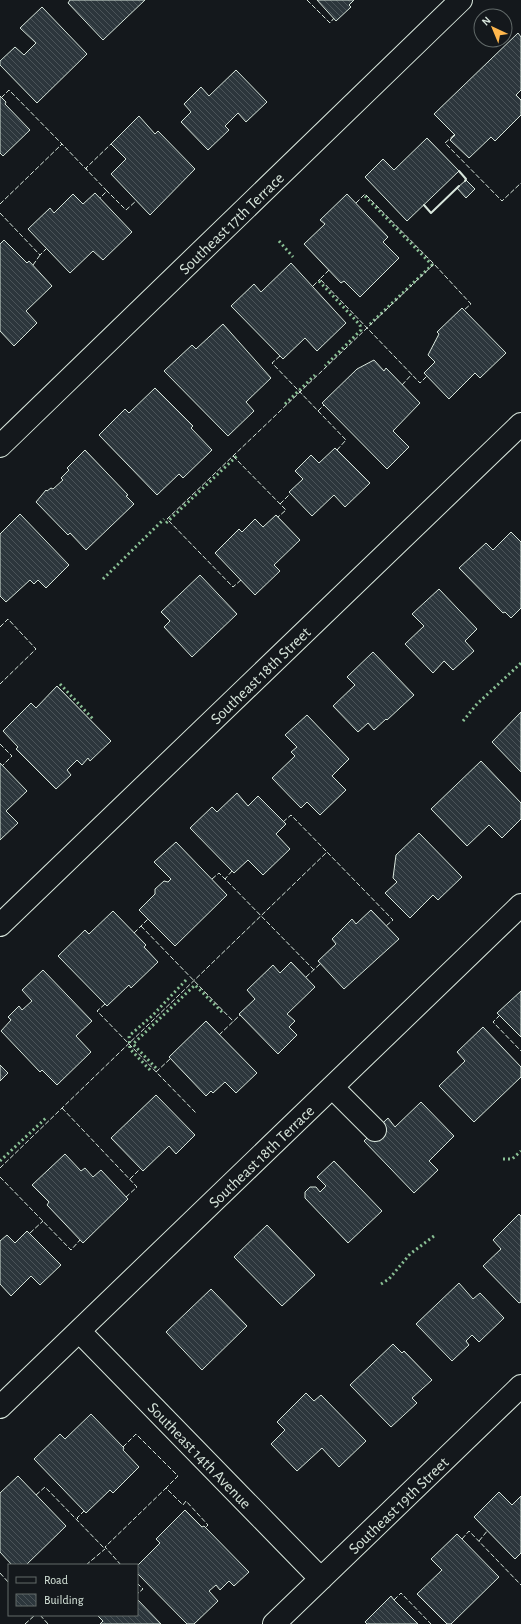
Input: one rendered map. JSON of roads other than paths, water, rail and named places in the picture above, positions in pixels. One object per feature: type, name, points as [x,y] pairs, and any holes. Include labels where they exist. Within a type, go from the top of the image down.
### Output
[{"type":"street","name":"Southeast 17th Terrace","points":[[0,446],[461,0]]},
{"type":"street","name":"Southeast 18th Street","points":[[0,925],[521,424]]},
{"type":"street","name":"Southeast 18th Terrace","points":[[0,1407],[521,905]]},
{"type":"street","points":[[332,1087],[374,1130]]},
{"type":"street","name":"Southeast 14th Avenue","points":[[79,1331],[321,1579]]},
{"type":"street","name":"Southeast 19th Street","points":[[274,1624],[521,1386]]}]
